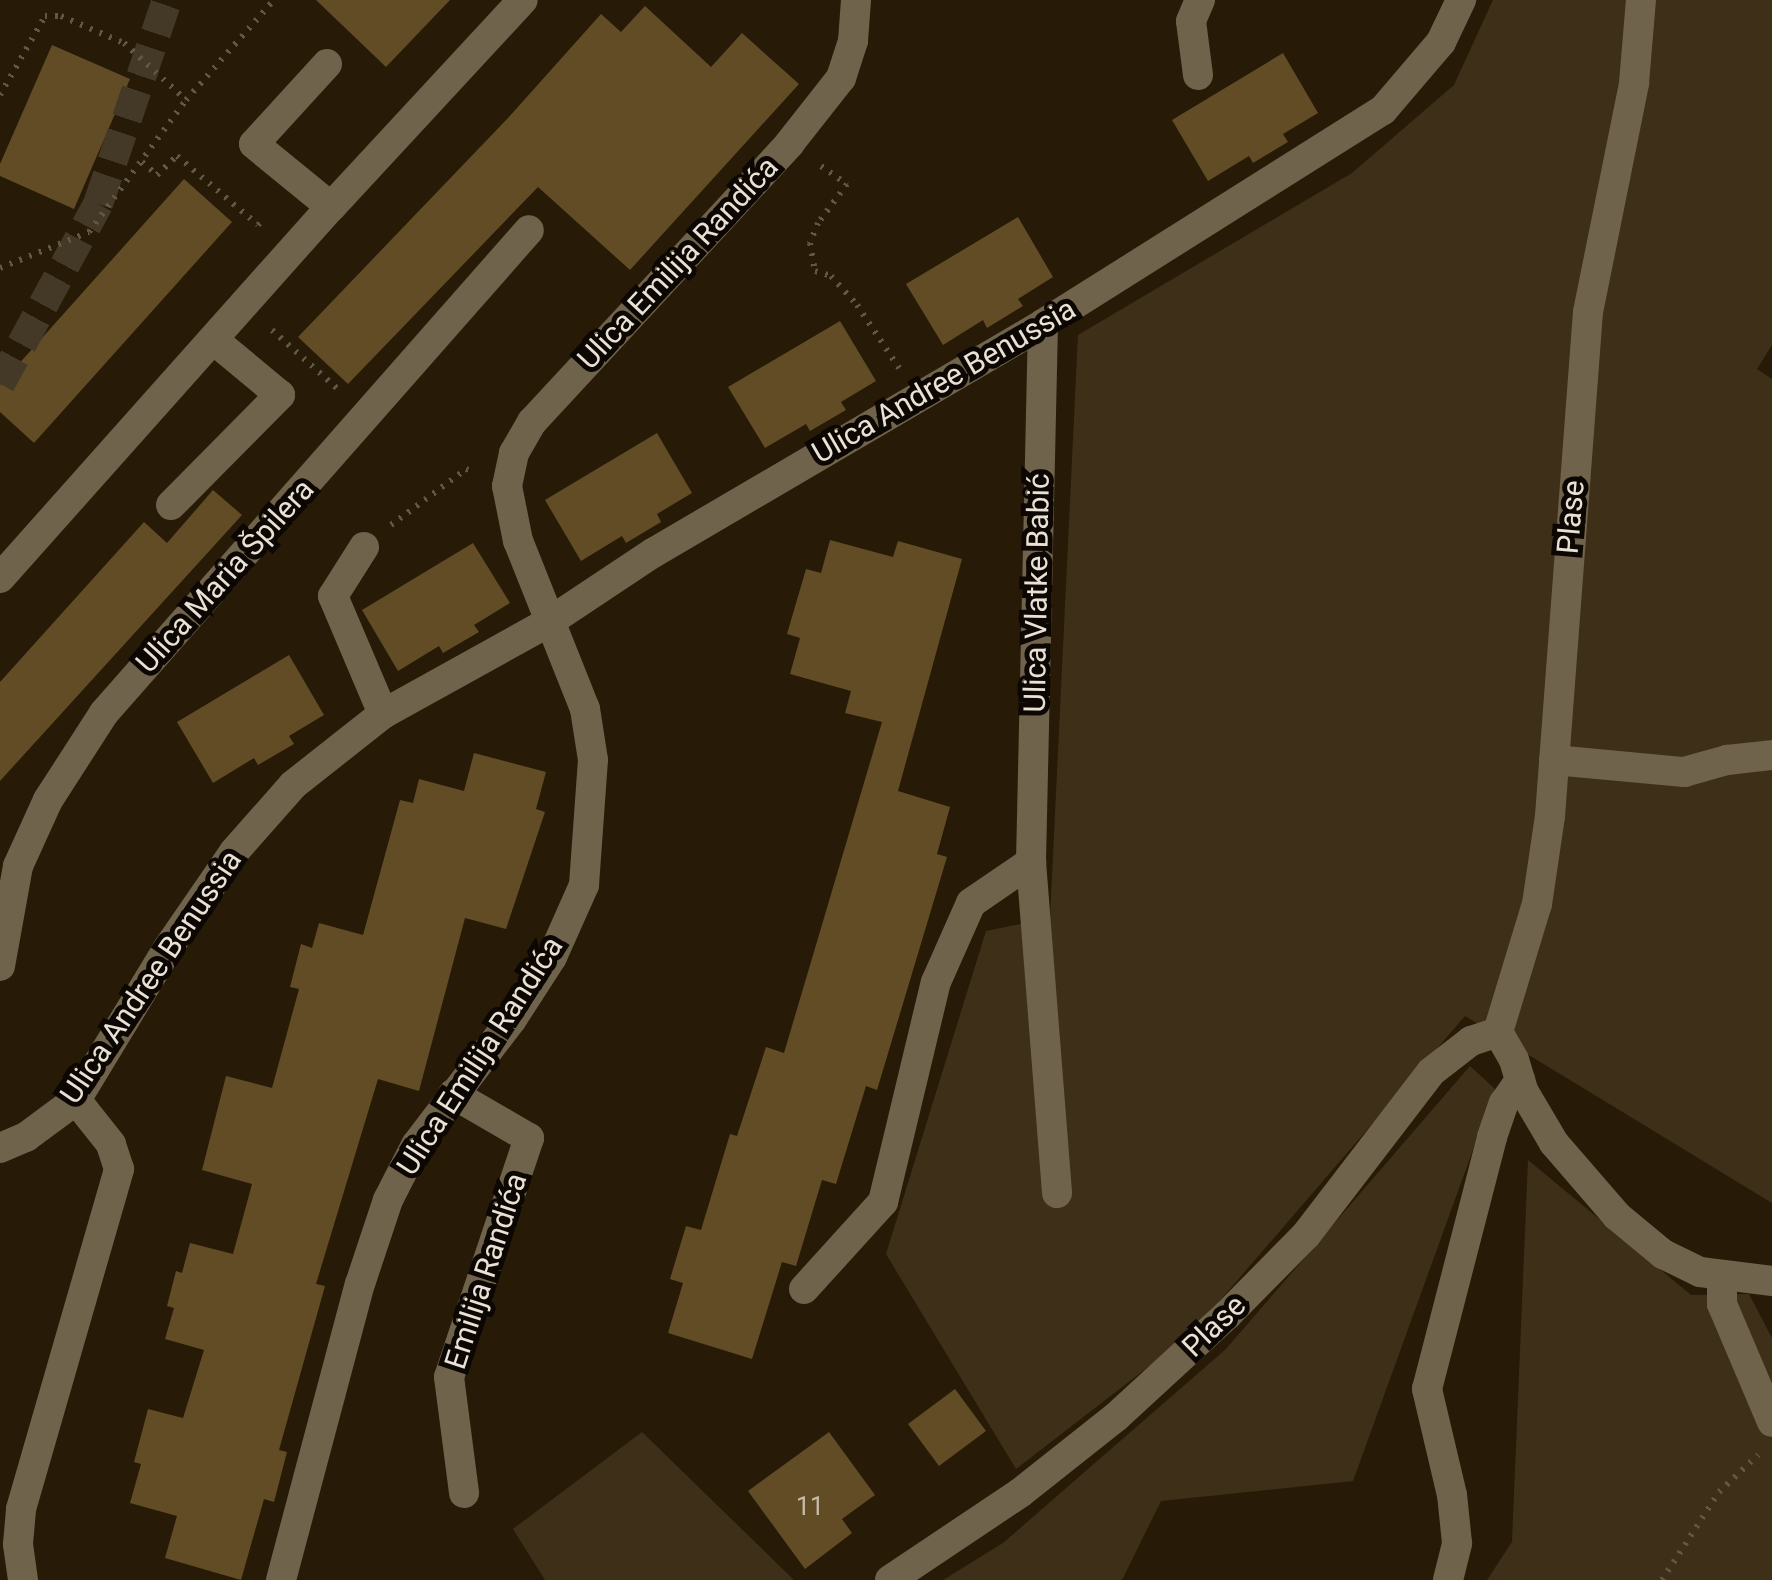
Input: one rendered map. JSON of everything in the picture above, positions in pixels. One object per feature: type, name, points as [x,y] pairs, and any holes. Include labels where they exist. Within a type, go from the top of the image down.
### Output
[{"type":"street","points":[[0,578],[331,207],[523,0]]},
{"type":"street","name":"Ulica Emilija Randića","points":[[281,1580],[360,1284],[388,1200],[416,1145],[512,1019],[552,957],[584,885],[593,760],[585,709],[518,542],[507,486],[514,453],[544,408],[789,144],[841,78],[852,42],[856,0]]},
{"type":"street","points":[[1198,75],[1190,21],[1200,0]]},
{"type":"street","name":"Ulica Andree Benussia","points":[[0,1148],[26,1138],[76,1100],[168,948],[234,852],[292,785],[384,714],[550,622],[653,553],[916,394],[1043,324],[1383,110],[1441,42],[1461,0]]},
{"type":"street","name":"Plase","points":[[890,1580],[1020,1493],[1116,1417],[1227,1316],[1306,1234],[1431,1072],[1471,1042],[1498,1032],[1537,904],[1554,760],[1588,312],[1631,101],[1641,0]]},
{"type":"street","points":[[327,64],[254,144],[331,207]]},
{"type":"street","name":"Ulica Maria Špilera","points":[[0,966],[18,866],[48,800],[104,713],[529,230]]},
{"type":"street","name":"Ulica Vlatke Babić","points":[[1043,324],[1031,862],[1058,1194]]},
{"type":"street","points":[[170,505],[280,395],[215,341]]},
{"type":"street","points":[[364,547],[333,596],[384,714]]},
{"type":"street","points":[[1554,760],[1684,772],[1727,760],[1772,755]]},
{"type":"street","points":[[804,1289],[883,1202],[936,982],[971,903],[1031,862]]},
{"type":"street","points":[[1498,1032],[1554,1142],[1617,1216],[1663,1254],[1722,1276],[1772,1280]]},
{"type":"street","points":[[1448,1580],[1457,1543],[1452,1494],[1427,1389],[1492,1137],[1504,1102],[1520,1080]]},
{"type":"street","name":"Emilija Randića","points":[[453,1094],[529,1138],[449,1377],[464,1493]]},
{"type":"street","points":[[23,1580],[18,1544],[21,1508],[119,1169],[111,1144],[76,1100]]},
{"type":"street","points":[[1722,1276],[1722,1304],[1772,1422]]},
{"type":"path","points":[[0,268],[89,232],[186,100],[274,0]]},
{"type":"path","points":[[0,94],[45,16],[60,16],[124,43],[186,100]]},
{"type":"path","points":[[789,144],[847,184],[818,223],[810,243],[815,271],[831,276],[857,305],[916,394]]},
{"type":"path","points":[[142,162],[158,175],[177,156],[258,225],[268,214]]},
{"type":"path","points":[[268,326],[367,416]]},
{"type":"path","points":[[406,513],[466,469]]},
{"type":"path","points":[[1662,1580],[1719,1492],[1772,1445]]},
{"type":"shaded area","points":[[1493,0],[1772,0],[1772,345],[1757,369],[1772,379],[1772,1203],[1465,1016],[1192,1333],[1016,1469],[886,1254],[986,931],[1050,918],[1078,335],[1352,173],[1454,85]]},
{"type":"shaded area","points":[[1470,1066],[1495,1089],[1353,1481],[1161,1501],[1122,1580],[943,1580],[1003,1543],[1226,1349]]},
{"type":"shaded area","points":[[1528,1160],[1691,1295],[1749,1294],[1772,1338],[1772,1580],[1487,1580],[1512,1542]]},
{"type":"shaded area","points":[[642,1432],[794,1580],[545,1580],[513,1529]]},
{"type":"building","points":[[316,0],[450,0],[386,67]]},
{"type":"building","points":[[645,6],[711,67],[742,33],[799,84],[630,270],[538,187],[348,384],[298,337],[508,118],[601,14],[621,32]]},
{"type":"building","points":[[52,45],[130,79],[74,209],[0,176],[0,164]]},
{"type":"building","points":[[1283,53],[1318,113],[1283,134],[1288,142],[1253,163],[1249,156],[1208,181],[1172,120]]},
{"type":"building","points":[[184,179],[232,222],[34,443],[0,412],[0,385]]},
{"type":"building","points":[[1018,217],[1053,277],[1018,299],[1023,306],[987,328],[983,320],[943,345],[906,284]]},
{"type":"building","points":[[840,321],[876,381],[841,402],[846,410],[810,431],[806,424],[765,448],[728,387]]},
{"type":"building","points":[[657,433],[692,493],[657,514],[661,522],[626,543],[622,536],[581,561],[545,500]]},
{"type":"building","points":[[213,490],[242,515],[0,781],[0,682],[144,522],[167,543]]},
{"type":"building","points":[[830,540],[893,557],[898,541],[962,559],[898,791],[950,807],[937,854],[947,857],[877,1090],[866,1086],[836,1184],[822,1180],[796,1266],[782,1262],[752,1359],[668,1333],[683,1283],[670,1279],[686,1226],[701,1230],[730,1134],[737,1136],[766,1047],[784,1053],[882,722],[845,713],[851,691],[790,674],[800,638],[787,634],[806,569],[821,573]]},
{"type":"building","points":[[473,543],[510,603],[474,625],[479,632],[443,653],[439,646],[398,671],[362,610]]},
{"type":"building","points":[[289,655],[324,715],[289,736],[294,744],[258,765],[254,758],[213,783],[177,722]]},
{"type":"building","points":[[474,753],[546,772],[536,809],[545,812],[506,929],[465,918],[419,1091],[378,1079],[316,1284],[325,1286],[279,1450],[287,1452],[274,1502],[264,1499],[241,1580],[165,1558],[177,1516],[130,1503],[141,1464],[134,1462],[148,1409],[183,1418],[204,1350],[165,1339],[174,1308],[167,1306],[176,1271],[182,1273],[190,1243],[233,1254],[252,1184],[202,1170],[226,1076],[272,1088],[299,989],[290,987],[301,944],[312,948],[319,923],[363,935],[400,800],[413,803],[419,779],[464,791]]},
{"type":"building","points":[[955,1389],[986,1431],[939,1466],[908,1424]]},
{"type":"building","points":[[829,1432],[875,1495],[842,1519],[852,1533],[805,1569],[748,1491]]},
{"type":"tunnel","points":[[0,384],[98,204],[167,0]]}]
